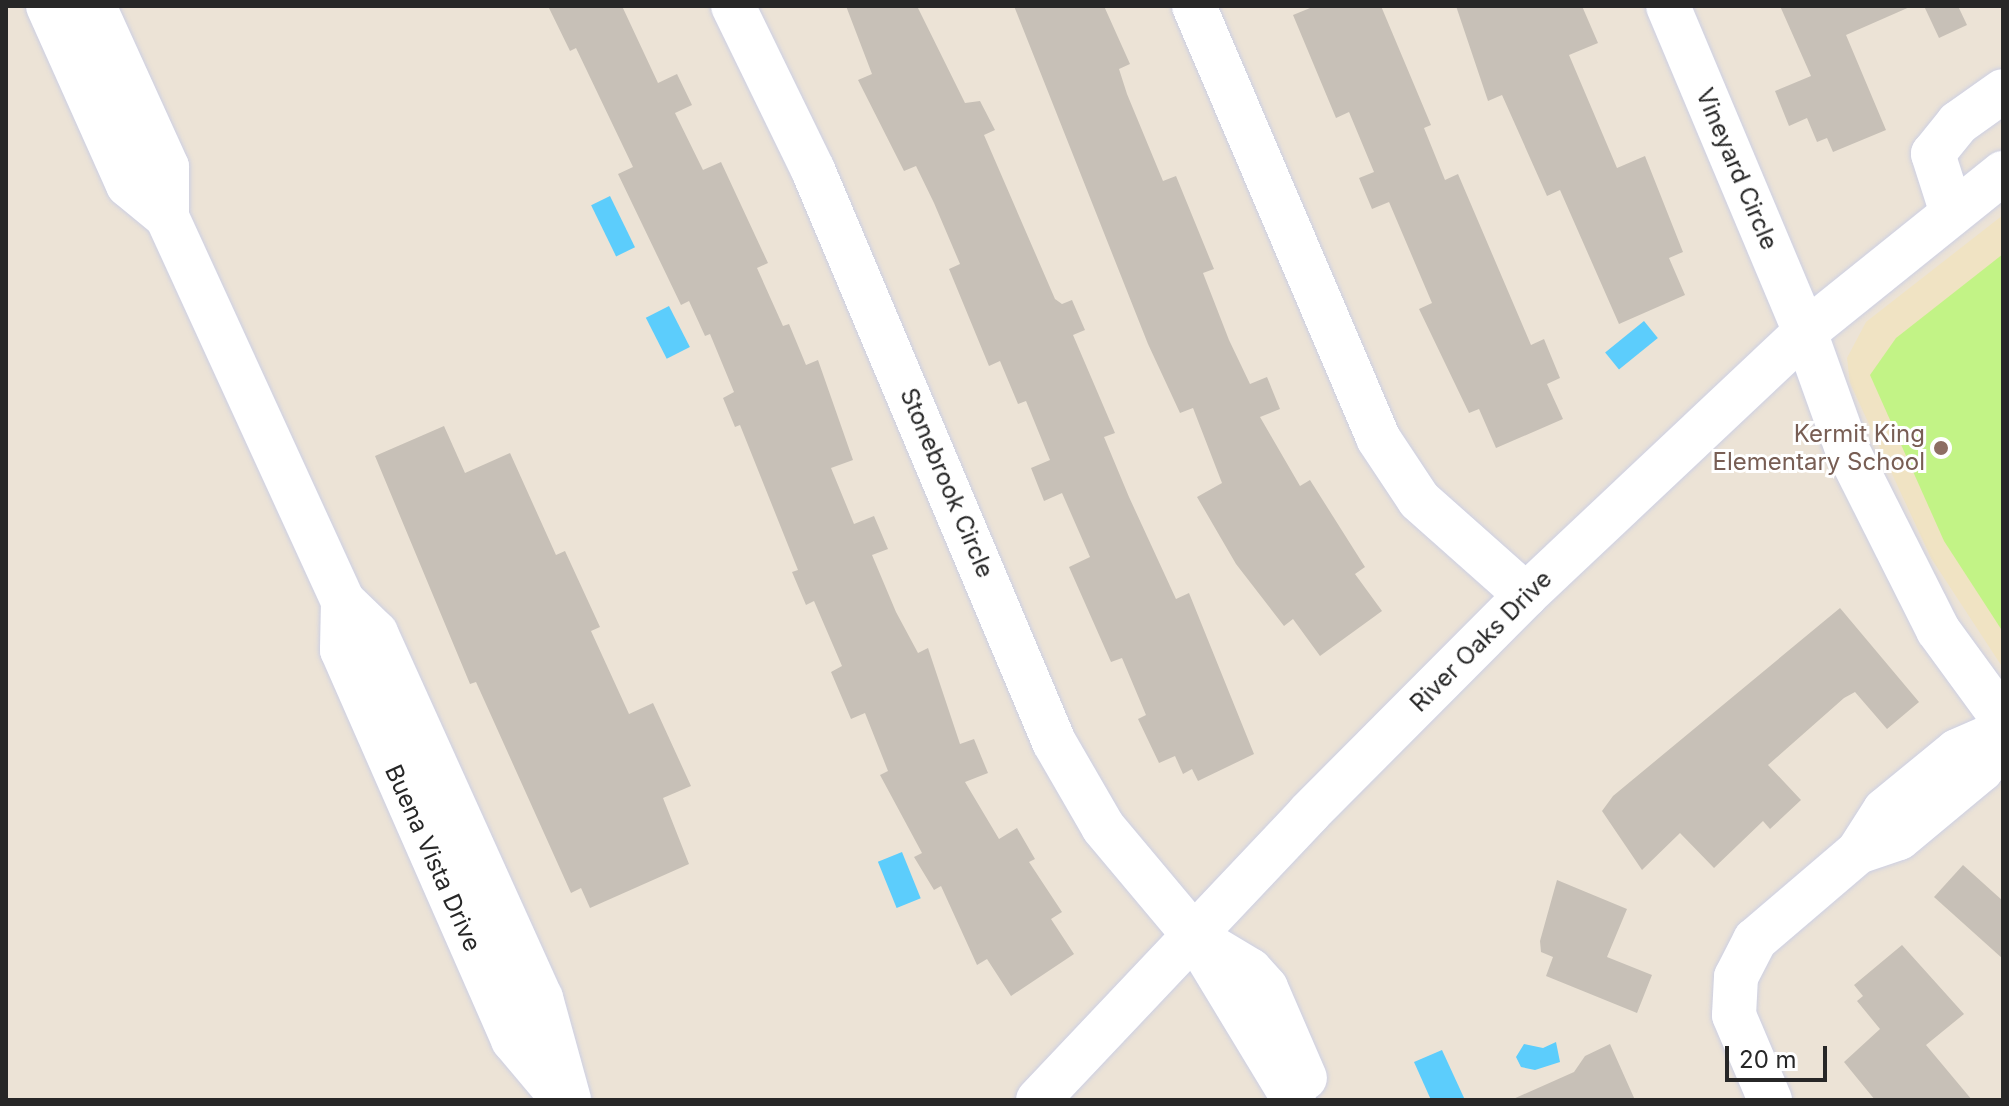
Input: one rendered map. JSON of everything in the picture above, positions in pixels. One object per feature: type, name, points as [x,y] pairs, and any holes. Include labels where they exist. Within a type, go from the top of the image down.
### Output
[{"type":"street","name":"Buena Vista Drive","points":[[48,6],[128,185],[167,217]]},
{"type":"street","name":"Buena Vista Drive","points":[[94,6],[167,167],[167,217],[343,601],[376,633],[541,998],[566,1100]]},
{"type":"street","name":"Stonebrook Circle","points":[[733,6],[813,170],[1054,742],[1103,827],[1196,938]]},
{"type":"street","points":[[1194,6],[1378,438],[1419,500],[1526,595]]},
{"type":"street","name":"Vineyard Circle","points":[[1668,6],[1805,332],[1847,449],[1938,630],[2003,719]]},
{"type":"street","points":[[1951,210],[1933,154],[1958,123],[2003,91]]},
{"type":"street","name":"River Oaks Drive","points":[[1038,1100],[1196,938],[1309,813],[1526,595],[1805,332],[1951,210],[2003,173]]},
{"type":"street","points":[[1770,1100],[1734,1015],[1736,977],[1755,940],[1858,852],[1885,810],[1957,751],[2003,731]]},
{"type":"street","points":[[1858,852],[1899,838],[1981,770],[2003,738]]},
{"type":"street","points":[[1196,938],[1294,1100]]},
{"type":"street","points":[[1196,938],[1250,970],[1266,988],[1305,1073],[1306,1100]]},
{"type":"shaded area","name":"Kermit King Elementary School","points":[[2003,215],[2003,668],[1931,558],[1850,383],[1847,358],[1866,322]]},
{"type":"green space","name":"Kermit King Elementary School","points":[[2003,254],[2003,632],[1944,541],[1870,375],[1896,338]]},
{"type":"water","points":[[610,196],[635,247],[616,256],[591,205]]},
{"type":"water","points":[[669,306],[690,347],[667,359],[646,318]]},
{"type":"water","points":[[1644,321],[1658,338],[1619,370],[1605,352]]},
{"type":"water","points":[[902,852],[921,898],[897,908],[878,862]]},
{"type":"water","points":[[1556,1042],[1560,1062],[1535,1070],[1521,1067],[1516,1057],[1524,1044],[1543,1048]]},
{"type":"water","points":[[1442,1050],[1465,1100],[1431,1100],[1414,1062]]},
{"type":"building","points":[[548,6],[622,6],[658,83],[677,74],[692,105],[675,113],[703,170],[721,162],[768,263],[757,268],[783,326],[789,324],[806,365],[818,360],[853,460],[831,468],[854,524],[874,516],[888,549],[872,555],[896,612],[918,653],[928,648],[960,744],[974,739],[988,773],[965,782],[999,839],[1017,828],[1035,859],[1029,862],[1062,912],[1051,919],[1074,954],[1011,996],[987,959],[977,965],[941,886],[934,890],[914,857],[922,853],[880,775],[888,771],[865,713],[851,719],[831,672],[842,666],[814,601],[806,605],[792,572],[798,570],[740,425],[735,427],[723,398],[734,392],[710,334],[705,336],[689,301],[681,305],[618,174],[633,167],[576,48],[570,51]]},
{"type":"building","points":[[846,6],[917,6],[965,103],[980,101],[995,130],[984,135],[1055,299],[1062,304],[1072,300],[1085,330],[1073,335],[1115,433],[1104,437],[1129,497],[1176,599],[1189,593],[1254,754],[1198,781],[1192,769],[1183,774],[1175,756],[1159,763],[1138,719],[1146,715],[1122,658],[1111,662],[1069,567],[1090,557],[1062,493],[1044,501],[1031,468],[1050,460],[1026,401],[1018,404],[1000,361],[989,366],[949,269],[960,264],[934,203],[916,166],[904,171],[858,80],[872,74]]},
{"type":"building","points":[[1014,6],[1104,6],[1130,64],[1119,69],[1127,94],[1163,181],[1176,176],[1214,269],[1203,273],[1229,340],[1250,384],[1267,377],[1280,409],[1260,417],[1300,486],[1310,480],[1365,567],[1355,574],[1382,611],[1320,656],[1293,619],[1284,626],[1236,564],[1197,497],[1222,483],[1193,408],[1180,413],[1148,344]]},
{"type":"building","points":[[1315,6],[1381,6],[1431,125],[1424,128],[1445,180],[1458,174],[1531,345],[1544,339],[1560,378],[1547,384],[1563,419],[1496,448],[1479,409],[1469,413],[1419,309],[1432,303],[1389,202],[1372,209],[1359,178],[1374,172],[1349,112],[1336,118],[1293,15]]},
{"type":"building","points":[[1456,6],[1582,6],[1598,43],[1569,55],[1617,168],[1645,156],[1683,252],[1669,258],[1685,295],[1619,324],[1560,190],[1547,196],[1502,95],[1488,101]]},
{"type":"building","points":[[1780,6],[1912,6],[1846,35],[1886,130],[1833,152],[1827,138],[1817,142],[1807,118],[1789,126],[1775,91],[1811,76]]},
{"type":"building","points":[[1924,6],[1958,6],[1967,25],[1939,38]]},
{"type":"building","points":[[444,426],[465,473],[510,453],[556,555],[565,551],[600,627],[591,631],[629,714],[653,703],[691,786],[663,798],[689,864],[590,908],[581,888],[571,893],[476,682],[470,684],[375,456]]},
{"type":"building","points":[[1840,608],[1919,702],[1887,729],[1855,692],[1844,698],[1768,765],[1801,800],[1770,829],[1763,821],[1714,868],[1680,833],[1642,870],[1602,811],[1613,796]]},
{"type":"building","points":[[1963,865],[2003,901],[2003,959],[1934,897]]},
{"type":"building","points":[[1557,880],[1627,909],[1607,957],[1652,975],[1637,1013],[1546,976],[1553,957],[1541,952],[1540,941]]},
{"type":"building","points":[[1902,945],[1964,1014],[1926,1045],[1972,1100],[1875,1100],[1844,1062],[1880,1029],[1857,1001],[1863,996],[1854,985]]},
{"type":"building","points":[[1610,1044],[1635,1100],[1511,1100],[1574,1072],[1585,1056]]},
{"type":"place","name":"Kermit King Elementary School","points":[[1941,448]]}]
